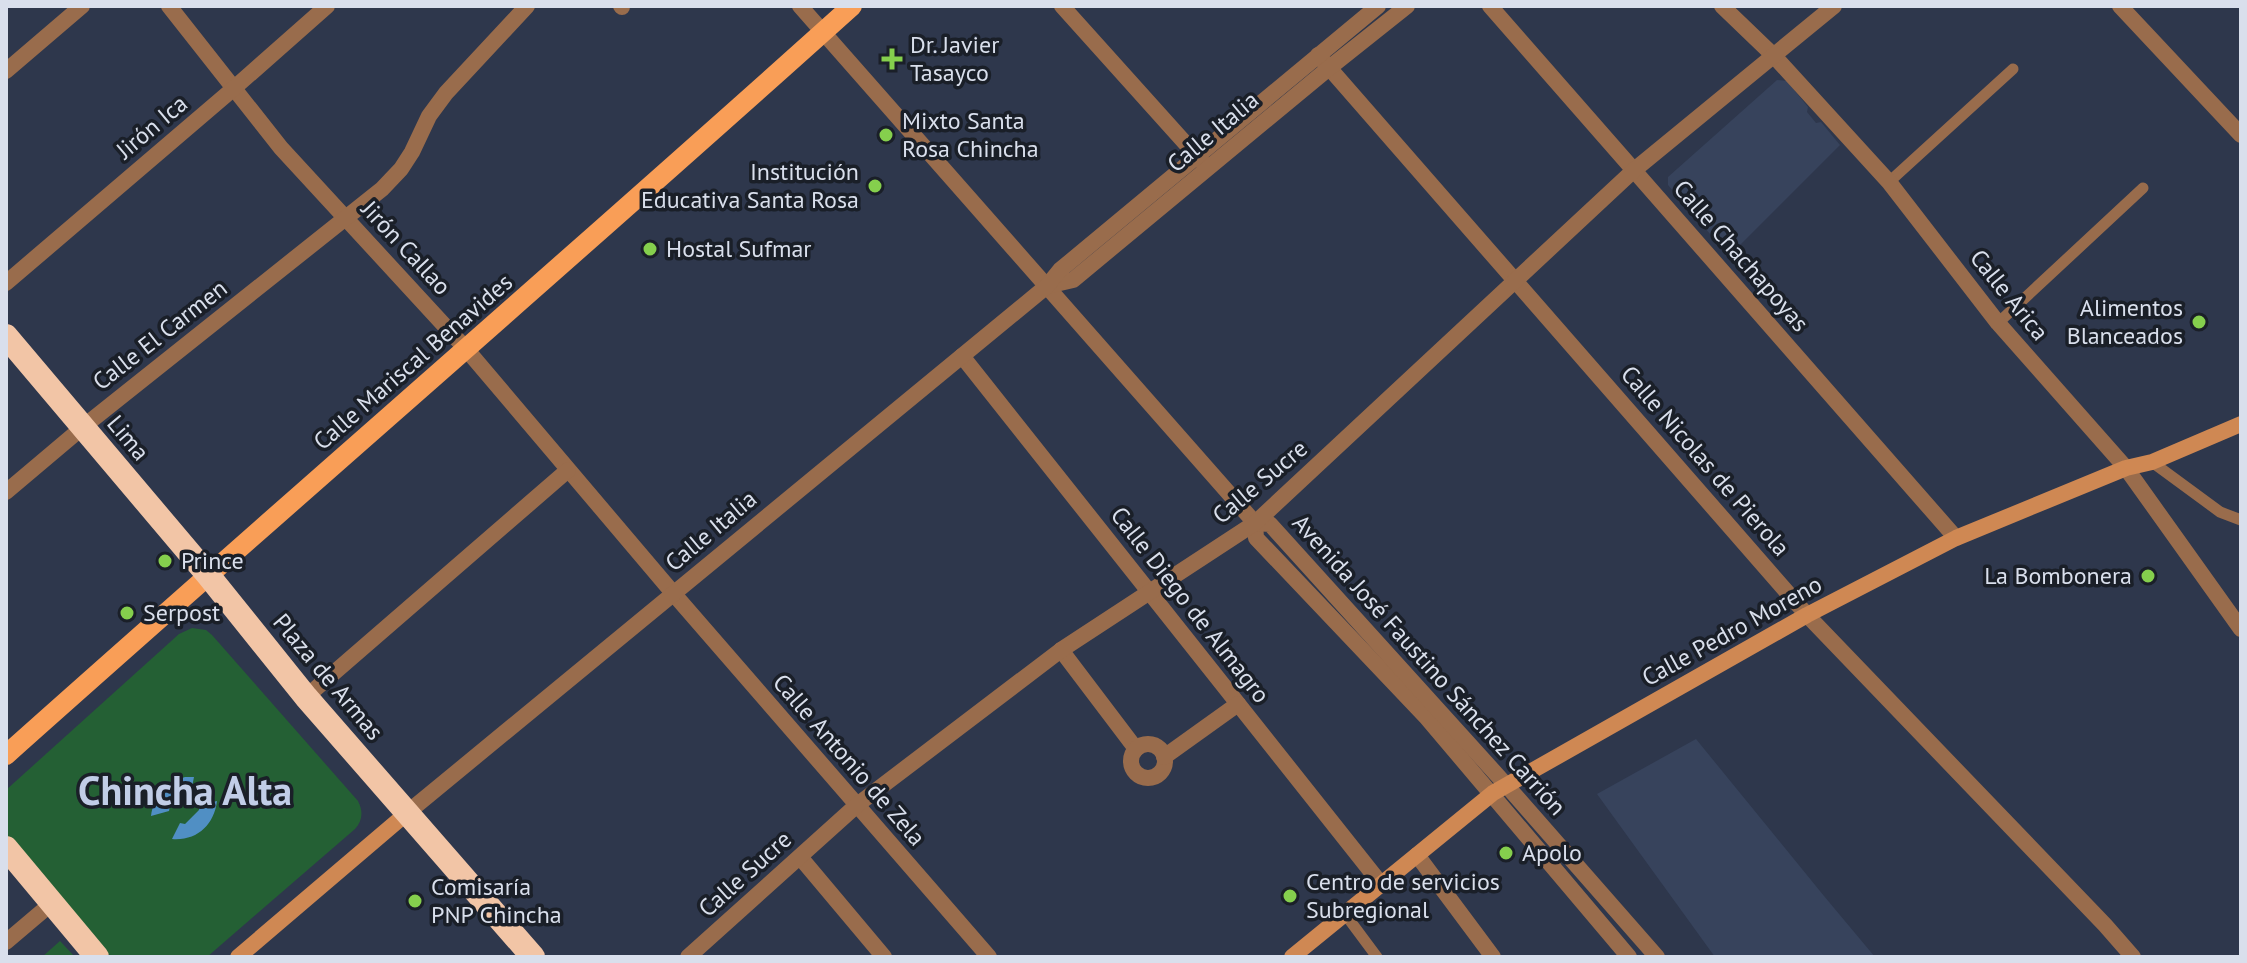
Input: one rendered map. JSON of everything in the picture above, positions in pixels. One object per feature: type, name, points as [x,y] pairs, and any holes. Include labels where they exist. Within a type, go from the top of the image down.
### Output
[{"type":"highway","name":"Lima","points":[[6,336],[208,575]]},
{"type":"highway","name":"Plaza de Armas","points":[[208,575],[306,697],[533,957]]},
{"type":"highway","points":[[6,848],[97,957]]},
{"type":"main road","name":"Calle Mariscal Benavides","points":[[6,755],[852,6]]},
{"type":"main road","name":"Calle Pedro Moreno","points":[[1292,957],[1500,790],[1807,615],[1956,538],[2241,424]]},
{"type":"main road","points":[[238,957],[407,813]]},
{"type":"street","points":[[6,71],[82,6]]},
{"type":"street","name":"Jirón Callao","points":[[169,6],[281,148],[467,350],[673,593]]},
{"type":"street","name":"Jirón Ica","points":[[6,283],[327,6]]},
{"type":"street","name":"Calle El Carmen","points":[[6,492],[382,189],[401,169],[422,135],[429,116],[446,93],[527,6]]},
{"type":"street","name":"Avenida José Faustino Sánchez Carrión","points":[[800,6],[1255,523],[1256,538],[1657,957]]},
{"type":"street","points":[[1062,6],[1202,162]]},
{"type":"street","name":"Calle Italia","points":[[1324,62],[1378,6]]},
{"type":"street","name":"Calle Italia","points":[[407,813],[1047,286],[1060,270],[1202,162],[1324,62],[1407,6]]},
{"type":"street","name":"Calle Chachapoyas","points":[[1490,6],[1956,538]]},
{"type":"street","name":"Calle Arica","points":[[1722,6],[1774,56],[1889,182],[1998,323],[2126,468],[2241,629]]},
{"type":"street","name":"Calle Sucre","points":[[688,957],[857,805],[1061,650],[1255,523],[1633,171],[1834,6]]},
{"type":"street","points":[[2120,6],[2239,130]]},
{"type":"street","name":"Calle Nicolas de Pierola","points":[[1324,62],[1807,615],[2133,957]]},
{"type":"street","name":"Calle Diego de Almagro","points":[[962,356],[1381,884]]},
{"type":"street","points":[[306,697],[568,470]]},
{"type":"street","name":"Calle Antonio de Zela","points":[[673,593],[989,957]]},
{"type":"street","points":[[1061,650],[1136,749]]},
{"type":"street","points":[[1164,757],[1238,704]]},
{"type":"street","points":[[1149,744],[1156,746],[1164,757],[1161,772],[1147,778],[1133,771],[1132,755],[1136,749],[1149,744]]},
{"type":"street","name":"Avenida José Faustino Sánchez Carrión","points":[[1500,790],[1629,957]]},
{"type":"street","points":[[1417,855],[1493,957]]},
{"type":"street","points":[[800,857],[884,957]]},
{"type":"street","points":[[6,942],[52,903]]},
{"type":"lane","points":[[1889,182],[2013,69]]},
{"type":"lane","points":[[1998,323],[2143,188]]},
{"type":"lane","points":[[2152,462],[2220,512],[2241,520]]},
{"type":"lane","points":[[1345,914],[1377,957]]},
{"type":"shaded area","points":[[1777,80],[1787,81],[1808,107],[1807,112],[1816,123],[1821,122],[1840,145],[1729,256],[1668,185],[1668,177]]},
{"type":"shaded area","points":[[1696,739],[1875,957],[1715,957],[1597,794]]},
{"type":"green space","points":[[192,628],[206,630],[212,635],[358,801],[361,819],[355,829],[207,957],[111,957],[6,837],[6,790],[179,634]]},
{"type":"green space","points":[[60,941],[75,957],[42,957]]},
{"type":"water","points":[[185,777],[194,777],[191,792],[185,792],[170,806],[169,811],[151,816],[162,791]]},
{"type":"water","points":[[217,801],[212,817],[203,830],[189,837],[172,839],[180,823],[185,824],[200,805]]},
{"type":"place","name":"Dr. Javier Tasayco","points":[[892,59]]},
{"type":"place","name":"Mixto Santa Rosa Chincha","points":[[886,135]]},
{"type":"place","name":"Institución Educativa Santa Rosa","points":[[875,186]]},
{"type":"place","name":"Hostal Sufmar","points":[[650,249]]},
{"type":"place","name":"Alimentos Blanceados","points":[[2199,322]]},
{"type":"place","name":"Prince","points":[[165,561]]},
{"type":"place","name":"La Bombonera","points":[[2148,576]]},
{"type":"place","name":"Serpost","points":[[127,613]]},
{"type":"place","name":"Apolo","points":[[1506,853]]},
{"type":"place","name":"Centro de servicios Subregional","points":[[1290,896]]},
{"type":"place","name":"Comisaría PNP Chincha","points":[[415,901]]},
{"type":"district","name":"Chincha Alta","points":[[185,791]]}]
